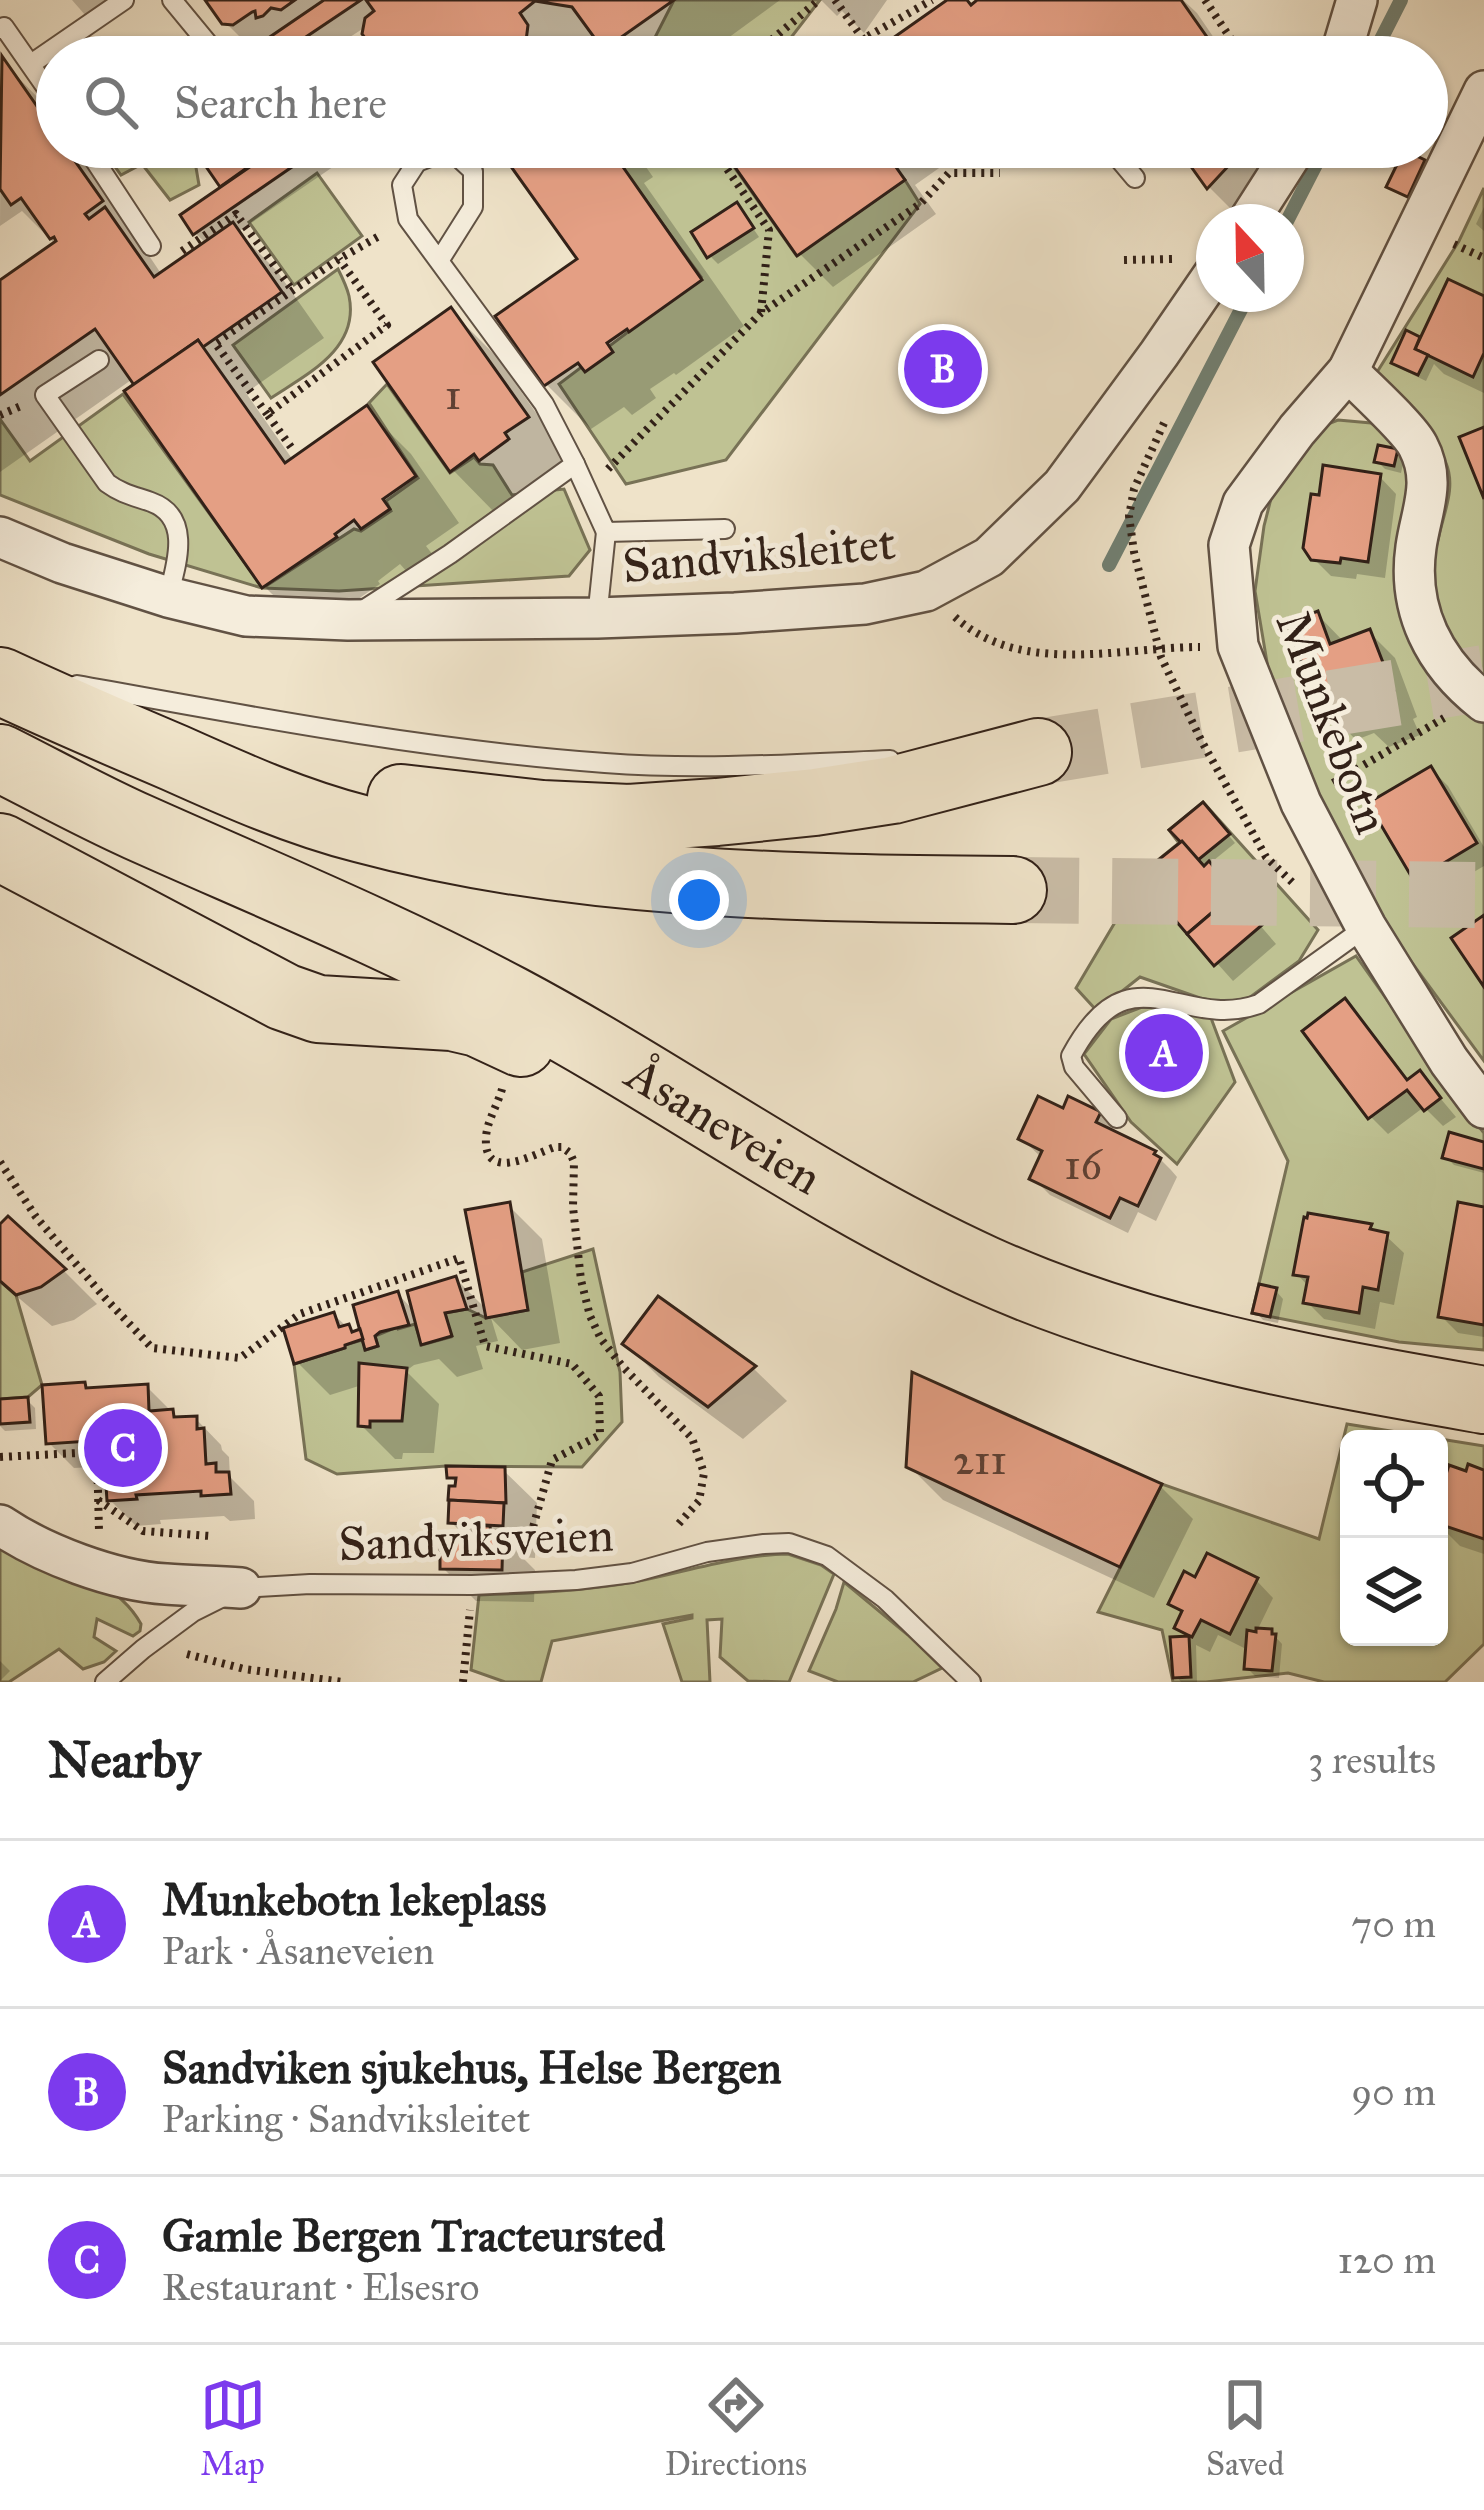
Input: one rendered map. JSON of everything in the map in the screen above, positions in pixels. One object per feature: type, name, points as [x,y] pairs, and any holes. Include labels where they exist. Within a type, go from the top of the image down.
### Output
[{"type":"highway","points":[[35,681],[170,756],[236,785],[358,829],[428,845],[555,867],[685,880],[826,888],[1013,890]]},
{"type":"highway","points":[[170,756],[441,804],[629,818],[892,790],[1038,752]]},
{"type":"highway","name":"Åsaneveien","points":[[0,758],[132,825],[510,999],[873,1211],[982,1268],[1067,1303],[1165,1335],[1296,1366],[1484,1400]]},
{"type":"highway","points":[[0,847],[284,997],[318,1009],[478,1023],[594,1087],[647,1079]]},
{"type":"street","points":[[1347,36],[1358,0]]},
{"type":"street","name":"Munkebotn","points":[[1448,165],[1484,91]]},
{"type":"street","points":[[1260,204],[1283,168]]},
{"type":"street","name":"Munkebotn","points":[[1447,168],[1348,371],[1243,503],[1229,545],[1238,646],[1300,803],[1366,927],[1449,1061],[1484,1108]]},
{"type":"street","name":"Sandviksleitet","points":[[0,537],[62,563],[246,616],[597,618],[866,604],[926,591],[989,557],[1062,486],[1196,300]]},
{"type":"street","points":[[1348,371],[1418,444],[1429,481],[1415,550],[1415,599],[1432,643],[1472,705]]},
{"type":"street","points":[[0,1525],[64,1559],[140,1581],[241,1588]]},
{"type":"lane","points":[[72,36],[124,0]]},
{"type":"lane","points":[[172,0],[201,36]]},
{"type":"lane","points":[[0,29],[4,27],[36,70]]},
{"type":"lane","points":[[32,64],[36,61]]},
{"type":"lane","points":[[100,168],[151,246]]},
{"type":"lane","points":[[413,168],[402,185],[408,219],[544,404],[606,532],[597,618]]},
{"type":"lane","points":[[439,261],[473,207],[470,168]]},
{"type":"lane","points":[[1127,168],[1135,178]]},
{"type":"lane","points":[[99,360],[45,395],[107,483],[120,493],[153,502],[173,519],[179,542],[168,597]]},
{"type":"lane","points":[[348,620],[575,464]]},
{"type":"lane","points":[[606,532],[725,529]]},
{"type":"lane","points":[[0,672],[418,745],[609,764],[898,759]]},
{"type":"lane","points":[[945,757],[1038,752]]},
{"type":"lane","points":[[1117,1118],[1074,1067],[1071,1056],[1082,1036],[1109,1009],[1152,996],[1223,1012],[1240,1011],[1258,1004],[1366,927]]},
{"type":"lane","name":"Sandviksveien","points":[[105,1682],[193,1612],[241,1588],[576,1580],[632,1573],[706,1552],[789,1543],[827,1556],[885,1599],[971,1682]]},
{"type":"path","points":[[776,36],[819,0]]},
{"type":"path","points":[[835,0],[860,36]]},
{"type":"path","points":[[870,36],[932,0]]},
{"type":"path","points":[[1205,0],[1229,36]]},
{"type":"path","points":[[727,168],[770,230],[761,313]]},
{"type":"path","points":[[586,492],[761,313],[920,203],[949,172],[1000,173]]},
{"type":"path","points":[[151,246],[164,263],[236,214],[293,291]]},
{"type":"path","points":[[291,446],[215,343],[339,259],[408,219]]},
{"type":"path","points":[[1468,250],[1484,257]]},
{"type":"path","points":[[267,414],[387,325],[339,259]]},
{"type":"path","points":[[1159,354],[1172,377],[1173,394],[1134,490],[1129,516],[1161,657],[1266,857],[1304,892]]},
{"type":"path","points":[[926,591],[972,632],[1014,649],[1063,654],[1159,647]]},
{"type":"path","points":[[1316,793],[1472,705]]},
{"type":"path","points":[[499,1078],[502,1093],[486,1138],[489,1155],[496,1163],[508,1164],[555,1147],[570,1153],[581,1280],[590,1316],[623,1367],[692,1438],[704,1473],[699,1502],[642,1557],[632,1573]]},
{"type":"path","points":[[0,1162],[36,1217],[152,1348],[240,1358],[300,1314],[459,1258],[485,1346],[572,1364],[599,1396],[600,1435],[552,1460],[517,1583]]},
{"type":"path","points":[[0,1457],[97,1451],[97,1499],[143,1531],[210,1537]]},
{"type":"path","points":[[463,1679],[472,1585]]},
{"type":"path","points":[[176,1651],[244,1669],[343,1682]]},
{"type":"green space","points":[[674,0],[820,0],[792,36],[656,36]]},
{"type":"green space","points":[[145,168],[196,168],[199,185],[170,200]]},
{"type":"green space","points":[[622,168],[735,168],[796,255],[905,180],[920,204],[726,460],[626,484],[559,384],[701,277]]},
{"type":"green space","points":[[317,173],[362,236],[294,285],[249,222]]},
{"type":"green space","points":[[1484,188],[1484,680],[1464,658],[1435,603],[1433,559],[1449,490],[1446,463],[1424,427],[1374,377],[1459,241]]},
{"type":"green space","points":[[338,269],[349,296],[347,331],[328,358],[271,398],[233,345]]},
{"type":"green space","points":[[387,384],[450,473],[474,457],[480,464],[493,465],[512,495],[564,489],[590,550],[569,576],[339,591],[262,588],[149,554],[0,495],[0,419],[30,461],[123,394],[263,588],[354,529],[361,531],[391,511],[386,501],[418,478],[369,403]]},
{"type":"green space","points":[[1338,420],[1371,423],[1392,437],[1406,458],[1413,484],[1399,551],[1484,719],[1484,1061],[1393,937],[1309,789],[1271,686],[1255,591],[1264,526],[1275,483],[1320,427]]},
{"type":"green space","points":[[1203,802],[1318,930],[1299,961],[1249,998],[1223,1003],[1140,977],[1097,1011],[1076,988],[1142,884],[1137,877],[1179,843],[1169,830]]},
{"type":"green space","points":[[1356,956],[1484,1133],[1484,1350],[1399,1342],[1252,1313],[1288,1161],[1223,1031]]},
{"type":"green space","points":[[1142,1007],[1211,1018],[1235,1082],[1177,1164],[1131,1122],[1084,1054],[1111,1019]]},
{"type":"green space","points":[[593,1249],[620,1372],[622,1422],[582,1467],[446,1466],[337,1474],[306,1459],[294,1364],[362,1340],[366,1350],[378,1346],[375,1336],[397,1327],[415,1324],[422,1345],[451,1337],[445,1313],[467,1309],[486,1318],[527,1310],[522,1272]]},
{"type":"green space","points":[[0,1281],[16,1295],[42,1385],[28,1397],[0,1399]]},
{"type":"green space","points":[[1347,1424],[1384,1430],[1346,1430]]},
{"type":"green space","points":[[1448,1440],[1484,1446],[1484,1644],[1445,1682],[1324,1682],[1288,1673],[1173,1682],[1162,1630],[1098,1612],[1162,1484],[1319,1539],[1340,1453],[1340,1646],[1448,1646]]},
{"type":"green space","points":[[0,1544],[97,1582],[129,1607],[141,1624],[140,1631],[133,1636],[97,1619],[94,1637],[116,1651],[104,1662],[83,1669],[59,1649],[9,1682],[0,1682]]},
{"type":"green space","points":[[788,1554],[834,1574],[789,1682],[748,1681],[720,1657],[722,1619],[707,1620],[710,1682],[682,1682],[663,1624],[692,1615],[552,1641],[541,1682],[505,1682],[471,1670],[479,1595],[600,1587],[732,1560]]},
{"type":"green space","points":[[844,1582],[942,1668],[913,1682],[838,1682],[809,1671]]},
{"type":"building","points":[[205,0],[295,0],[256,18],[252,12],[233,25],[222,24]]},
{"type":"building","points":[[324,0],[361,0],[307,36],[271,36]]},
{"type":"building","points":[[366,0],[674,0],[623,36],[593,36],[572,7],[535,1],[520,13],[528,25],[527,36],[363,36],[365,18],[374,11]]},
{"type":"building","points":[[947,0],[967,0],[971,5],[977,0],[1181,0],[1206,36],[896,36]]},
{"type":"building","points":[[2,56],[36,105],[36,168],[80,168],[103,201],[85,214],[89,219],[105,207],[154,277],[233,222],[282,292],[203,347],[198,340],[134,385],[95,329],[0,395],[0,280],[56,241],[21,198],[11,205],[0,189]]},
{"type":"building","points":[[207,168],[247,168],[220,187]]},
{"type":"building","points":[[248,168],[290,168],[193,235],[180,215]]},
{"type":"building","points":[[512,168],[624,168],[702,280],[607,343],[613,352],[585,372],[578,363],[544,386],[495,316],[577,259]]},
{"type":"building","points":[[736,168],[897,168],[905,180],[797,256]]},
{"type":"building","points":[[1192,168],[1226,168],[1207,189]]},
{"type":"building","points":[[1395,168],[1421,168],[1408,197],[1386,187]]},
{"type":"building","points":[[737,202],[754,228],[707,258],[691,232]]},
{"type":"building","points":[[1448,279],[1484,296],[1484,353],[1473,377],[1415,349]]},
{"type":"building","points":[[451,307],[529,417],[505,433],[509,439],[479,461],[474,454],[450,472],[373,362]]},
{"type":"building","points":[[1406,330],[1420,337],[1415,349],[1428,355],[1418,375],[1391,363]]},
{"type":"building","points":[[198,340],[285,463],[367,405],[416,476],[383,499],[390,509],[361,529],[354,520],[262,588],[124,391]]},
{"type":"building","points":[[1484,427],[1484,499],[1459,437]]},
{"type":"building","points":[[1378,445],[1398,449],[1394,466],[1374,462]]},
{"type":"building","points":[[1323,465],[1381,474],[1368,562],[1311,560],[1303,548],[1311,494],[1319,495]]},
{"type":"building","points":[[1318,611],[1330,644],[1370,629],[1394,691],[1390,693],[1396,710],[1360,723],[1354,706],[1328,715],[1317,685],[1311,687],[1287,623]]},
{"type":"building","points":[[1431,766],[1477,843],[1414,881],[1368,803]]},
{"type":"building","points":[[1203,802],[1230,834],[1198,860],[1169,830]]},
{"type":"building","points":[[1182,841],[1204,866],[1209,861],[1235,893],[1187,934],[1158,900],[1147,909],[1133,892],[1143,884],[1137,877]]},
{"type":"building","points":[[1235,893],[1262,925],[1214,966],[1187,934]]},
{"type":"building","points":[[1484,915],[1484,987],[1451,938]]},
{"type":"building","points":[[1345,998],[1407,1080],[1420,1070],[1441,1098],[1424,1111],[1407,1090],[1368,1119],[1302,1031]]},
{"type":"building","points":[[1038,1096],[1063,1108],[1068,1096],[1101,1112],[1096,1122],[1156,1151],[1161,1158],[1138,1206],[1120,1198],[1110,1218],[1029,1179],[1042,1151],[1018,1139]]},
{"type":"building","points":[[1449,1132],[1484,1142],[1484,1169],[1442,1158]]},
{"type":"building","points":[[510,1202],[528,1310],[486,1318],[465,1210]]},
{"type":"building","points":[[1458,1202],[1484,1207],[1484,1325],[1438,1317]]},
{"type":"building","points":[[1308,1213],[1372,1224],[1370,1229],[1388,1233],[1378,1290],[1363,1287],[1359,1313],[1303,1303],[1308,1277],[1293,1275]]},
{"type":"building","points":[[8,1216],[66,1269],[41,1287],[16,1295],[0,1281],[0,1224]]},
{"type":"building","points":[[456,1276],[467,1309],[445,1313],[452,1336],[421,1345],[407,1291]]},
{"type":"building","points":[[1259,1284],[1277,1288],[1270,1317],[1252,1313]]},
{"type":"building","points":[[398,1291],[409,1325],[380,1332],[375,1336],[378,1346],[365,1350],[353,1305]]},
{"type":"building","points":[[658,1296],[756,1366],[708,1407],[622,1344]]},
{"type":"building","points":[[334,1312],[339,1327],[349,1324],[352,1332],[360,1329],[363,1339],[294,1364],[283,1328]]},
{"type":"building","points":[[359,1363],[407,1368],[402,1421],[370,1421],[370,1427],[358,1426]]},
{"type":"building","points":[[912,1372],[1162,1484],[1120,1567],[906,1467]]},
{"type":"building","points":[[85,1382],[86,1388],[148,1384],[149,1411],[173,1409],[174,1417],[197,1416],[197,1429],[204,1428],[206,1464],[216,1463],[216,1472],[229,1472],[231,1494],[201,1496],[201,1491],[107,1501],[105,1469],[130,1468],[127,1457],[121,1457],[119,1439],[46,1444],[42,1385]]},
{"type":"building","points":[[28,1397],[30,1422],[0,1424],[0,1399]]},
{"type":"building","points":[[1468,1464],[1484,1470],[1484,1539],[1448,1527],[1449,1465],[1466,1471]]},
{"type":"building","points":[[446,1466],[505,1467],[506,1503],[448,1500],[449,1486],[455,1486],[456,1478],[447,1478]]},
{"type":"building","points":[[449,1500],[504,1503],[503,1526],[448,1523]]},
{"type":"building","points":[[474,1526],[490,1526],[491,1534],[503,1534],[502,1570],[440,1569],[440,1534],[473,1534]]},
{"type":"building","points":[[1207,1553],[1258,1578],[1230,1634],[1201,1620],[1192,1637],[1174,1628],[1182,1611],[1168,1604],[1184,1571],[1195,1577]]},
{"type":"building","points":[[1256,1628],[1272,1629],[1276,1634],[1272,1671],[1244,1669],[1247,1630],[1256,1632]]},
{"type":"building","points":[[1189,1636],[1191,1677],[1173,1678],[1170,1637]]},
{"type":"waterway","points":[[1383,36],[1401,0]]},
{"type":"waterway","points":[[1296,204],[1314,168]]},
{"type":"waterway","points":[[1109,565],[1240,312]]},
{"type":"tunnel","points":[[1038,752],[1484,678]]},
{"type":"tunnel","points":[[1013,890],[1484,895]]},
{"type":"place","name":"Sandviken sjukehus, Helse Bergen","points":[[943,369]]},
{"type":"place","name":"Munkebotn lekeplass","points":[[1164,1053]]},
{"type":"place","name":"Gamle Bergen Tracteursted","points":[[123,1448]]}]
